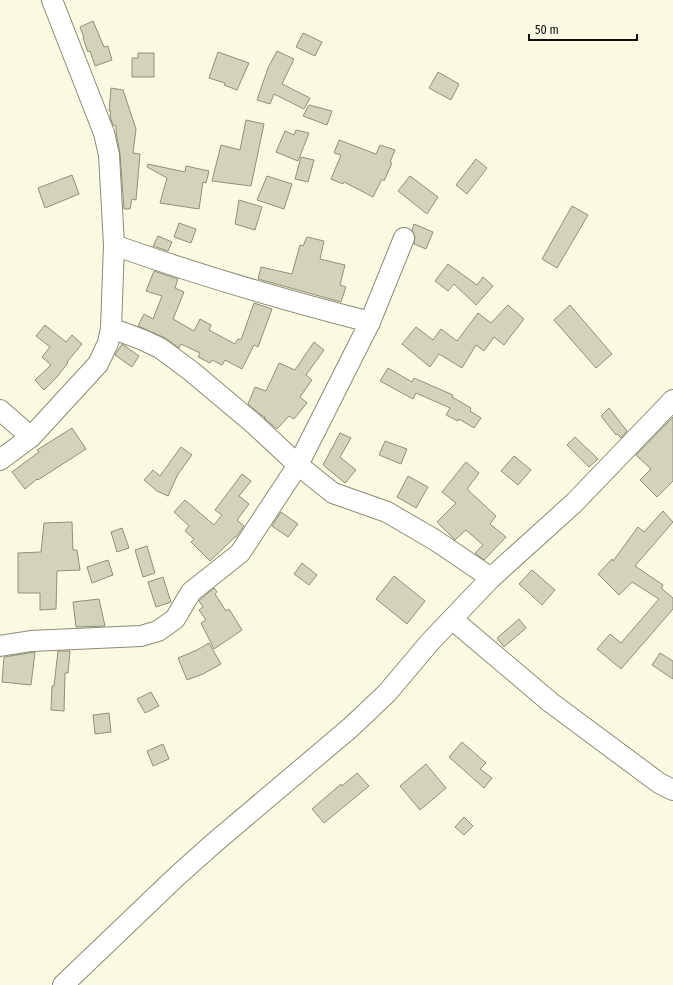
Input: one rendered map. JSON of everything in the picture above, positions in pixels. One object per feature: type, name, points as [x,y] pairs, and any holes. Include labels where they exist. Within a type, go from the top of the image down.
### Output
[{"type":"street","points":[[0,460],[31,436],[98,364],[108,343],[111,328],[114,245],[109,155],[104,133],[52,0]]},
{"type":"street","points":[[0,646],[32,641],[141,636],[158,631],[175,619],[191,592],[240,553],[298,465],[370,322],[404,238]]},
{"type":"street","points":[[114,245],[176,267],[370,322]]},
{"type":"street","points":[[111,328],[160,348],[191,371],[253,423],[298,465],[333,493],[387,512],[435,540],[491,578]]},
{"type":"street","points":[[63,985],[176,877],[350,728],[387,692],[430,642],[491,578],[574,503],[673,400]]},
{"type":"street","points":[[0,410],[31,436]]},
{"type":"street","points":[[452,619],[550,702],[659,783],[673,790]]},
{"type":"building","points":[[93,21],[104,47],[108,46],[112,60],[95,66],[90,51],[88,52],[80,27]]},
{"type":"building","points":[[303,33],[322,42],[315,56],[296,47]]},
{"type":"building","points":[[277,51],[294,59],[282,84],[310,98],[304,109],[274,94],[270,104],[257,100],[268,68]]},
{"type":"building","points":[[218,52],[249,63],[237,90],[224,85],[225,83],[209,78]]},
{"type":"building","points":[[138,53],[154,53],[154,77],[132,77],[132,58],[138,58]]},
{"type":"building","points":[[438,72],[459,84],[451,100],[429,88]]},
{"type":"building","points":[[111,88],[123,90],[136,129],[133,153],[140,154],[136,200],[132,199],[130,209],[124,209],[120,154],[116,126],[113,125],[110,117],[111,111],[109,111]]},
{"type":"building","points":[[309,105],[332,111],[327,125],[303,116]]},
{"type":"building","points":[[246,120],[264,124],[251,186],[212,181],[221,145],[240,150]]},
{"type":"building","points":[[296,130],[309,133],[298,161],[276,152],[285,131],[294,135]]},
{"type":"building","points":[[339,140],[376,154],[380,145],[395,150],[390,162],[392,163],[384,181],[382,179],[373,197],[344,182],[343,184],[331,179],[341,155],[334,153]]},
{"type":"building","points":[[301,157],[314,160],[308,182],[295,179]]},
{"type":"building","points":[[476,159],[487,168],[467,194],[456,185]]},
{"type":"building","points":[[148,164],[185,172],[186,166],[209,171],[206,183],[203,182],[199,209],[160,203],[167,178],[147,167]]},
{"type":"building","points":[[72,175],[79,194],[45,208],[38,188]]},
{"type":"building","points":[[267,176],[292,184],[284,209],[257,200]]},
{"type":"building","points":[[410,176],[438,197],[427,214],[398,191]]},
{"type":"building","points":[[239,200],[262,207],[255,230],[235,224]]},
{"type":"building","points":[[572,206],[588,215],[557,268],[542,259]]},
{"type":"building","points":[[179,223],[196,229],[191,243],[174,237]]},
{"type":"building","points":[[414,224],[433,232],[426,249],[414,244],[415,237],[412,230]]},
{"type":"building","points":[[158,236],[172,242],[168,251],[153,246]]},
{"type":"building","points":[[307,237],[324,241],[320,259],[345,265],[340,285],[346,287],[341,302],[258,279],[261,267],[292,274],[300,245],[303,246]]},
{"type":"building","points":[[448,264],[477,285],[483,277],[493,286],[476,305],[454,284],[448,291],[435,281]]},
{"type":"building","points":[[154,271],[178,279],[175,288],[184,292],[173,319],[194,331],[200,319],[211,325],[209,330],[235,344],[238,339],[241,340],[254,303],[272,309],[258,347],[254,345],[242,369],[225,360],[222,365],[212,360],[210,363],[198,357],[200,353],[181,344],[179,348],[165,338],[138,326],[144,314],[153,319],[162,296],[146,291]]},
{"type":"building","points":[[508,305],[524,319],[504,345],[494,337],[484,351],[476,345],[462,368],[439,354],[430,367],[402,344],[416,327],[433,340],[441,329],[457,341],[478,313],[491,323]]},
{"type":"building","points":[[570,305],[612,354],[596,368],[554,320]]},
{"type":"building","points":[[45,325],[66,342],[72,335],[82,344],[56,378],[44,390],[35,380],[51,365],[42,357],[50,347],[36,336]]},
{"type":"building","points":[[314,342],[324,350],[306,375],[312,380],[300,397],[307,403],[294,419],[289,416],[277,429],[264,418],[265,417],[248,404],[255,387],[266,391],[279,363],[295,370]]},
{"type":"building","points":[[122,344],[139,356],[132,367],[115,355]]},
{"type":"building","points":[[388,368],[412,382],[414,378],[453,395],[452,397],[471,408],[470,411],[481,418],[474,428],[459,419],[458,421],[446,415],[450,408],[416,393],[413,399],[380,381]]},
{"type":"building","points":[[609,408],[627,431],[621,438],[617,434],[616,435],[601,416]]},
{"type":"building","points":[[673,417],[673,481],[657,497],[640,480],[651,469],[636,455]]},
{"type":"building","points":[[72,428],[86,449],[38,480],[37,479],[25,489],[12,472],[39,452],[37,450]]},
{"type":"building","points":[[340,433],[351,438],[340,457],[356,470],[345,483],[323,465]]},
{"type":"building","points":[[575,437],[598,459],[589,467],[567,445]]},
{"type":"building","points":[[385,441],[407,449],[401,464],[379,455]]},
{"type":"building","points":[[181,447],[192,455],[178,474],[168,496],[157,491],[144,480],[153,470],[160,476]]},
{"type":"building","points":[[514,456],[531,470],[518,485],[501,471]]},
{"type":"building","points":[[466,462],[479,473],[467,489],[496,516],[490,524],[506,537],[484,560],[475,553],[483,545],[466,530],[455,540],[437,522],[456,503],[442,492]]},
{"type":"building","points":[[242,474],[251,481],[239,496],[249,504],[237,520],[244,526],[236,537],[210,561],[191,542],[194,539],[185,531],[189,526],[174,512],[185,500],[214,525],[222,515],[215,510]]},
{"type":"building","points":[[408,476],[428,487],[416,508],[397,497]]},
{"type":"building","points":[[663,511],[673,522],[635,566],[663,585],[661,588],[673,598],[673,609],[621,669],[597,649],[610,634],[621,643],[659,599],[632,582],[619,595],[598,574],[612,559],[613,561],[638,527],[644,532]]},
{"type":"building","points":[[281,512],[298,524],[288,537],[272,526]]},
{"type":"building","points":[[72,522],[73,550],[77,550],[80,570],[57,571],[56,609],[40,610],[40,593],[18,593],[18,553],[41,552],[44,523]]},
{"type":"building","points":[[122,528],[129,548],[117,552],[111,532]]},
{"type":"building","points":[[147,546],[155,573],[143,577],[135,550]]},
{"type":"building","points":[[108,560],[113,575],[92,583],[87,567]]},
{"type":"building","points":[[302,563],[317,575],[309,585],[294,574]]},
{"type":"building","points":[[532,570],[555,590],[542,605],[519,584]]},
{"type":"building","points":[[394,576],[425,601],[407,624],[376,599]]},
{"type":"building","points":[[163,577],[171,602],[156,607],[148,582]]},
{"type":"building","points":[[214,588],[217,592],[215,594],[226,611],[229,609],[242,630],[214,649],[201,623],[206,620],[199,610],[203,607],[199,601]]},
{"type":"building","points":[[99,599],[105,626],[76,627],[73,602]]},
{"type":"building","points":[[519,619],[526,628],[504,647],[497,638]]},
{"type":"building","points":[[209,643],[221,664],[203,674],[187,680],[178,658]]},
{"type":"building","points":[[58,651],[70,651],[68,673],[65,673],[64,711],[51,710],[52,686],[54,686]]},
{"type":"building","points":[[35,652],[31,685],[2,682],[4,657]]},
{"type":"building","points":[[660,653],[673,661],[673,679],[652,665]]},
{"type":"building","points":[[151,692],[159,706],[145,713],[137,699]]},
{"type":"building","points":[[109,713],[111,732],[95,734],[93,715]]},
{"type":"building","points":[[462,742],[486,763],[480,769],[492,778],[484,788],[449,757]]},
{"type":"building","points":[[163,744],[169,759],[153,766],[147,751]]},
{"type":"building","points":[[426,764],[446,788],[420,810],[400,786]]},
{"type":"building","points":[[357,773],[369,786],[324,823],[312,809],[341,784],[342,786]]},
{"type":"building","points":[[464,817],[473,826],[464,835],[455,827]]}]
